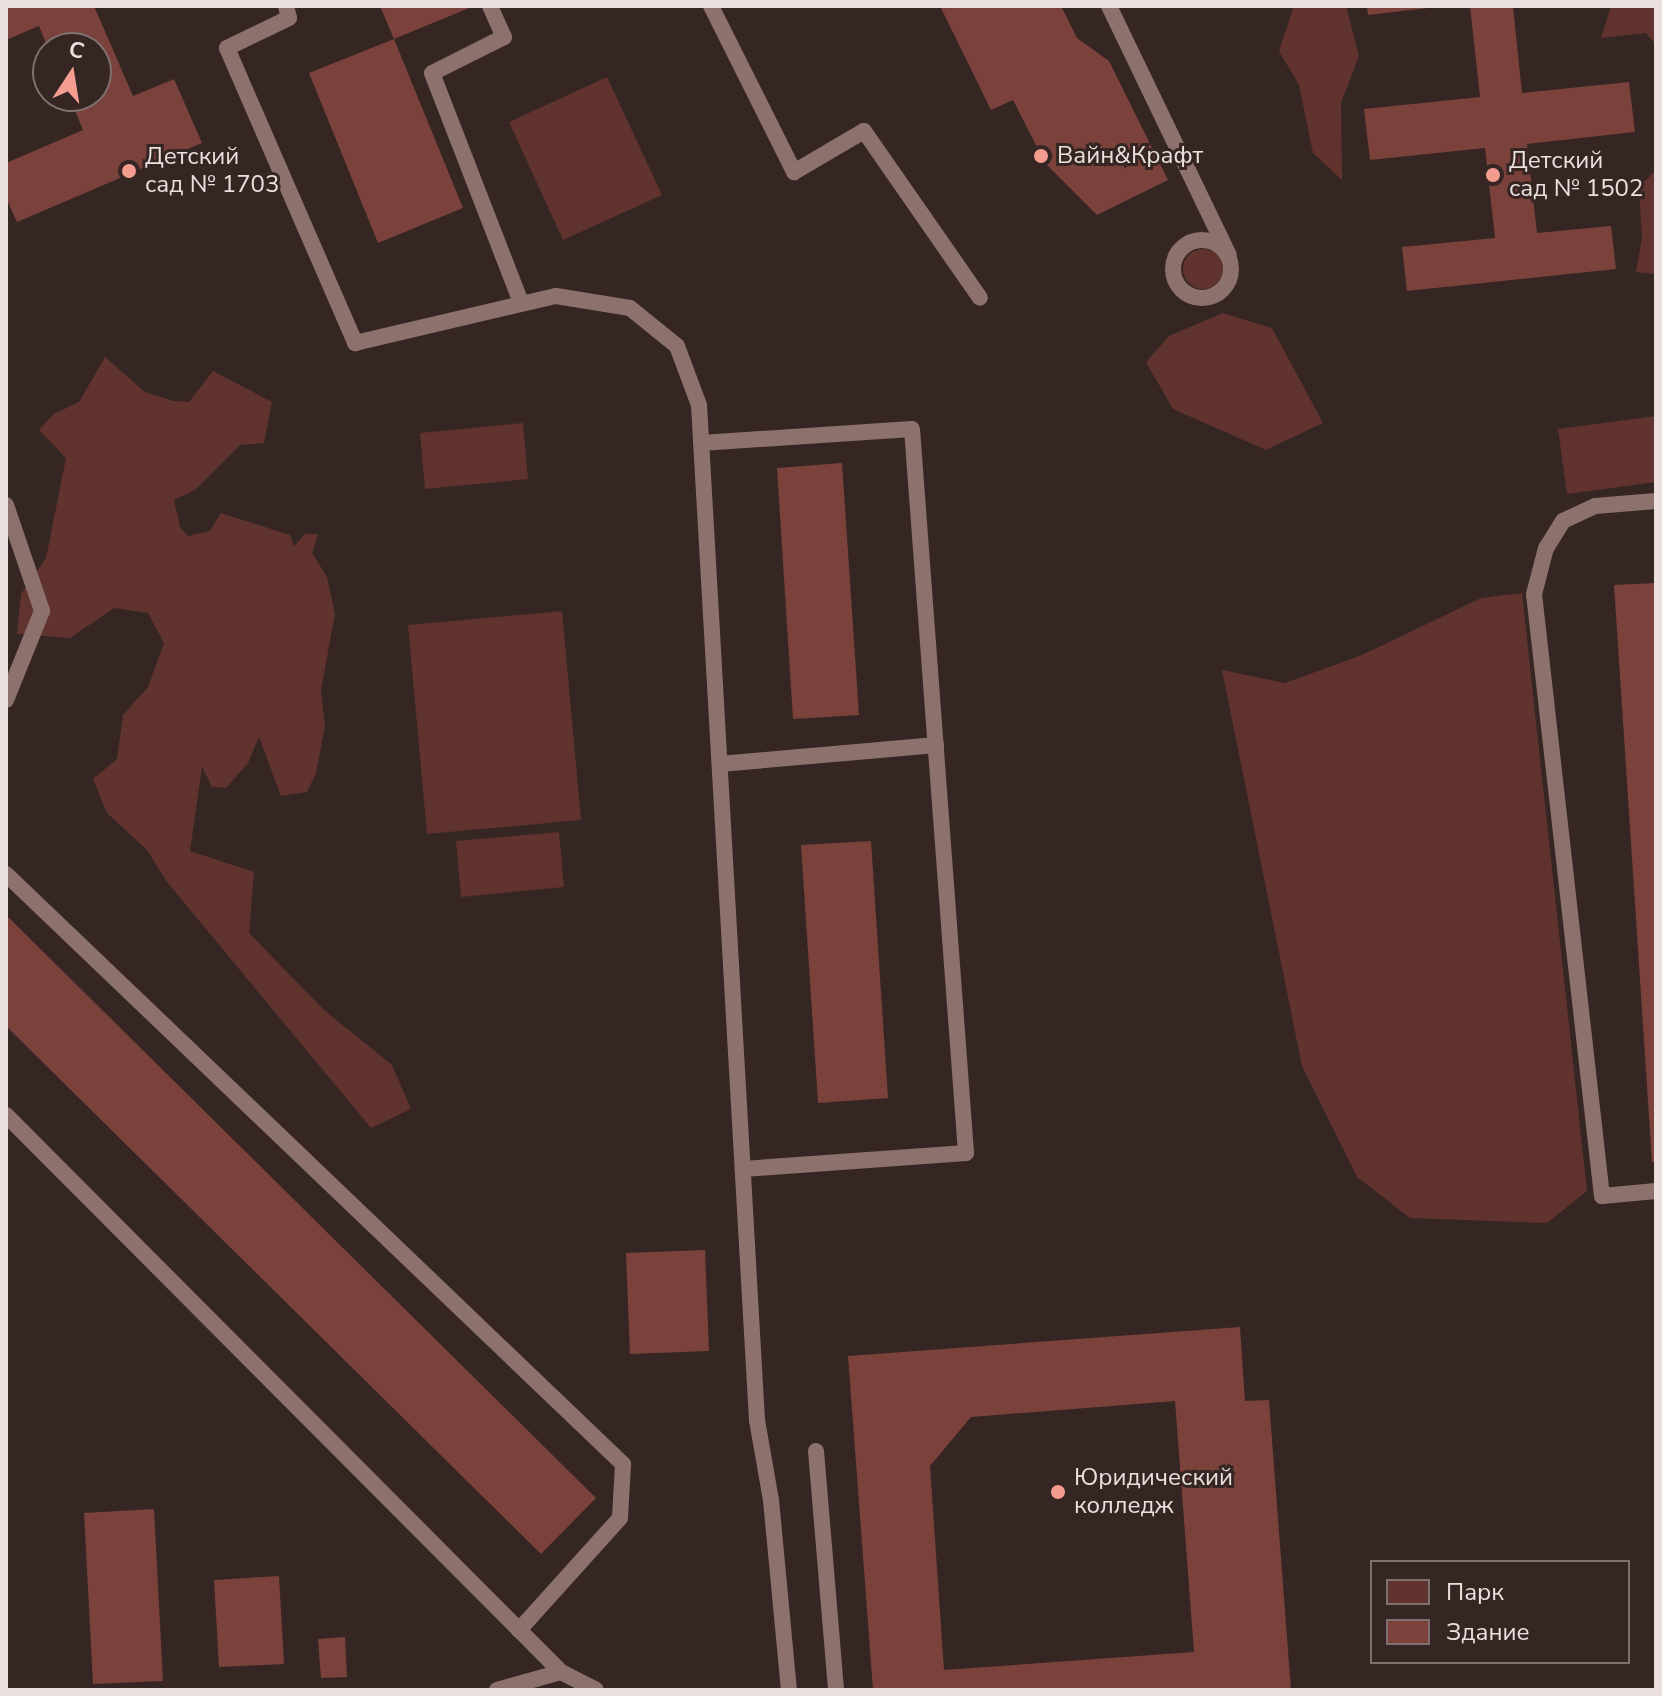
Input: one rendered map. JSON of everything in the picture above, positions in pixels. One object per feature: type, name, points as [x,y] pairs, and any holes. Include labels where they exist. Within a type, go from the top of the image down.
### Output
[{"type":"lane","points":[[286,6],[289,18],[227,48],[355,343],[556,296],[630,308],[677,346],[699,405],[757,1420],[771,1500],[789,1690]]},
{"type":"lane","points":[[490,6],[504,37],[432,73],[521,303]]},
{"type":"lane","points":[[711,6],[794,172],[864,131],[980,298]]},
{"type":"lane","points":[[1109,6],[1229,255]]},
{"type":"lane","points":[[701,443],[912,429],[966,1153],[743,1169]]},
{"type":"lane","points":[[1656,501],[1595,506],[1563,521],[1546,548],[1534,594],[1602,1196],[1656,1191]]},
{"type":"lane","points":[[6,505],[42,611],[6,700]]},
{"type":"lane","points":[[720,764],[936,745]]},
{"type":"lane","points":[[6,874],[623,1464],[620,1518],[519,1630]]},
{"type":"lane","points":[[6,1115],[561,1672],[596,1690]]},
{"type":"lane","points":[[816,1451],[836,1690]]},
{"type":"lane","points":[[497,1690],[561,1672]]},
{"type":"green space","points":[[1294,6],[1346,6],[1359,56],[1341,103],[1342,180],[1313,153],[1299,85],[1279,51]]},
{"type":"green space","points":[[1611,6],[1656,6],[1656,45],[1646,33],[1601,38]]},
{"type":"green space","points":[[607,77],[662,195],[563,240],[509,122]]},
{"type":"green space","points":[[1656,170],[1656,274],[1636,272],[1642,238],[1639,187]]},
{"type":"green space","points":[[1203,249],[1217,255],[1223,269],[1217,283],[1203,289],[1189,283],[1183,269],[1189,255]]},
{"type":"green space","points":[[1223,313],[1272,328],[1323,423],[1266,450],[1173,409],[1146,362],[1169,336]]},
{"type":"green space","points":[[105,357],[145,392],[173,401],[189,402],[213,371],[272,402],[264,443],[240,445],[195,490],[174,500],[180,527],[188,536],[210,531],[221,513],[290,535],[294,546],[305,534],[318,534],[312,553],[327,577],[335,614],[321,690],[325,726],[316,773],[307,792],[281,796],[259,737],[248,763],[226,788],[212,787],[202,767],[190,851],[254,872],[249,933],[324,1010],[392,1065],[411,1109],[371,1128],[167,882],[147,850],[107,813],[93,779],[117,759],[123,715],[148,687],[164,643],[148,613],[114,608],[70,638],[17,634],[21,594],[46,558],[66,458],[39,430],[54,414],[79,402]]},
{"type":"green space","points":[[1656,416],[1656,482],[1567,494],[1558,429]]},
{"type":"green space","points":[[523,423],[528,479],[425,489],[420,433]]},
{"type":"green space","points":[[1522,593],[1587,1191],[1547,1223],[1410,1218],[1357,1177],[1302,1066],[1222,670],[1285,683],[1362,655],[1481,598]]},
{"type":"green space","points":[[562,611],[581,820],[427,834],[408,625]]},
{"type":"green space","points":[[559,832],[564,887],[461,897],[456,841]]},
{"type":"building","points":[[6,6],[94,6],[105,32],[41,32],[39,26],[6,40]]},
{"type":"building","points":[[380,6],[474,6],[394,39]]},
{"type":"building","points":[[940,6],[1061,6],[1077,38],[1109,61],[1168,180],[1097,215],[1045,163],[1013,100],[991,110]]},
{"type":"building","points":[[1367,6],[1428,6],[1428,8],[1368,15]]},
{"type":"building","points":[[1470,6],[1513,6],[1522,93],[1629,82],[1635,132],[1527,144],[1537,233],[1611,226],[1616,269],[1407,291],[1402,247],[1495,238],[1485,148],[1370,160],[1364,109],[1480,97]]},
{"type":"building","points":[[394,39],[463,208],[378,243],[309,73]]},
{"type":"building","points":[[112,48],[133,96],[174,79],[202,143],[17,222],[6,198],[6,163],[83,130],[76,112],[112,112]]},
{"type":"building","points":[[842,463],[859,715],[793,719],[777,468]]},
{"type":"building","points":[[1656,583],[1656,1162],[1652,1162],[1614,585]]},
{"type":"building","points":[[871,841],[888,1098],[818,1103],[801,845]]},
{"type":"building","points":[[6,915],[596,1498],[541,1554],[6,1026]]},
{"type":"building","points":[[705,1250],[709,1351],[630,1354],[626,1253]]},
{"type":"building","points":[[1240,1327],[1245,1401],[1269,1400],[1291,1690],[873,1690],[848,1356]],"holes":[[[1175,1401],[1194,1652],[944,1670],[930,1466],[971,1417]]]},
{"type":"building","points":[[154,1509],[163,1681],[93,1684],[84,1513]]},
{"type":"building","points":[[279,1576],[284,1664],[219,1667],[214,1580]]},
{"type":"building","points":[[345,1637],[347,1677],[321,1678],[318,1639]]},
{"type":"place","name":"Вайн&Крафт","points":[[1041,156]]},
{"type":"place","name":"Детский сад № 1703","points":[[129,171]]},
{"type":"place","name":"Детский сад № 1502","points":[[1493,175]]},
{"type":"place","name":"Юридический колледж","points":[[1058,1492]]}]
